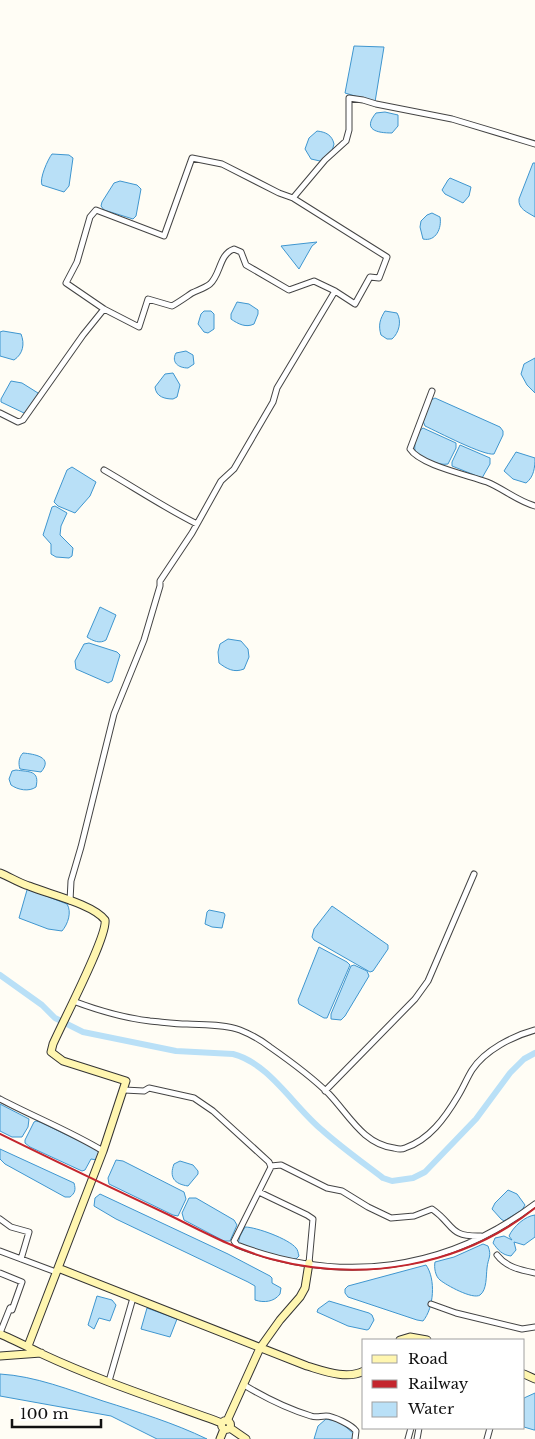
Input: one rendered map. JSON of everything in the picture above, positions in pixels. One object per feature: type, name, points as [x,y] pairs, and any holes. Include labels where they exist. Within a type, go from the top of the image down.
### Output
[{"type":"street","points":[[293,198],[325,160],[346,141],[349,130],[349,98],[452,119],[535,144]]},
{"type":"street","points":[[192,158],[222,164],[278,193],[293,198],[387,257],[379,278],[370,277],[355,304],[335,291],[314,282],[289,290],[246,265],[241,252],[234,249],[228,251],[224,256],[211,284],[172,306],[148,299],[139,327],[104,309],[66,283],[77,262],[90,218],[96,210],[164,236],[192,158]]},
{"type":"street","points":[[70,901],[74,867],[114,714],[144,640],[160,581],[178,556],[221,481],[234,469],[273,402],[277,388],[335,291]]},
{"type":"street","points":[[0,413],[18,422],[23,420],[83,335],[104,309]]},
{"type":"street","points":[[432,391],[410,449],[412,452],[420,458],[489,483],[521,502],[535,506]]},
{"type":"street","points":[[104,470],[197,524]]},
{"type":"street","points":[[0,873],[27,886],[70,901],[99,914],[105,920],[106,924],[94,955],[51,1052],[53,1055],[80,1067],[126,1081],[103,1151],[28,1346]]},
{"type":"street","points":[[325,1091],[415,999],[428,982],[474,874]]},
{"type":"street","points":[[72,1003],[140,1019],[238,1029],[253,1036],[290,1061],[325,1091],[370,1140],[402,1150],[428,1136],[458,1097],[473,1068],[498,1045],[517,1035],[535,1030]]},
{"type":"street","points":[[124,1090],[144,1091],[149,1088],[194,1098],[213,1111],[259,1151],[271,1166]]},
{"type":"street","points":[[0,1099],[79,1137],[103,1151]]},
{"type":"street","points":[[271,1166],[281,1165],[327,1188],[342,1191],[391,1218],[414,1216],[432,1209],[456,1233],[468,1236],[485,1236]]},
{"type":"street","points":[[271,1166],[234,1241],[235,1244],[272,1257],[309,1263],[359,1268],[404,1264],[437,1255],[485,1236],[534,1207]]},
{"type":"street","points":[[224,1429],[228,1415],[244,1385],[260,1348],[305,1288],[309,1263],[313,1219],[261,1193]]},
{"type":"street","points":[[0,1219],[29,1232],[21,1259]]},
{"type":"street","points":[[0,1251],[133,1298],[307,1366],[350,1375],[362,1372]]},
{"type":"street","points":[[496,1254],[503,1262],[513,1268],[535,1273]]},
{"type":"street","points":[[0,1273],[22,1282],[12,1310],[10,1308],[0,1333],[41,1353],[246,1439]]},
{"type":"street","points":[[109,1381],[133,1298]]},
{"type":"street","points":[[431,1304],[456,1313],[522,1329],[535,1327]]},
{"type":"street","points":[[403,1339],[410,1337],[421,1339]]},
{"type":"street","points":[[0,1356],[41,1353]]},
{"type":"street","points":[[244,1385],[309,1415],[320,1418],[326,1416],[352,1426],[356,1431],[355,1439]]},
{"type":"water","points":[[354,46],[384,47],[375,102],[345,93]]},
{"type":"water","points":[[385,112],[398,115],[398,126],[392,133],[377,131],[371,127],[370,123],[376,113]]},
{"type":"water","points":[[317,131],[328,134],[334,144],[332,151],[320,161],[311,159],[305,149],[309,138]]},
{"type":"water","points":[[52,154],[69,155],[73,158],[69,186],[64,192],[42,185],[41,182],[46,164]]},
{"type":"water","points":[[533,163],[535,163],[535,217],[524,210],[519,202]]},
{"type":"water","points":[[450,178],[471,187],[469,196],[463,203],[445,194],[442,190]]},
{"type":"water","points":[[120,181],[137,185],[141,189],[136,216],[133,219],[104,210],[101,206],[114,183]]},
{"type":"water","points":[[432,213],[440,217],[439,230],[435,236],[423,239],[420,227],[421,221]]},
{"type":"water","points":[[317,242],[312,246],[299,269],[281,246]]},
{"type":"water","points":[[237,302],[249,304],[258,310],[254,324],[242,325],[231,319],[231,314]]},
{"type":"water","points":[[204,311],[211,311],[214,314],[214,329],[208,333],[204,332],[198,324]]},
{"type":"water","points":[[385,311],[397,313],[399,316],[399,327],[392,339],[387,339],[381,335],[380,331],[380,322]]},
{"type":"water","points":[[0,332],[21,334],[22,348],[14,360],[0,356]]},
{"type":"water","points":[[186,351],[193,355],[194,364],[184,368],[178,366],[174,359],[176,353]]},
{"type":"water","points":[[535,358],[535,393],[527,385],[521,374],[524,364]]},
{"type":"water","points":[[173,373],[180,385],[177,397],[167,399],[161,397],[155,387],[165,374]]},
{"type":"water","points":[[11,381],[22,383],[38,393],[38,397],[26,413],[1,402]]},
{"type":"water","points":[[435,398],[500,427],[503,435],[494,454],[471,448],[425,426],[423,421],[431,400]]},
{"type":"water","points":[[423,428],[456,443],[456,448],[448,464],[430,461],[415,451],[416,438]]},
{"type":"water","points":[[460,445],[490,458],[490,464],[482,478],[452,466]]},
{"type":"water","points":[[516,452],[535,458],[532,475],[526,483],[513,479],[504,471]]},
{"type":"water","points":[[72,467],[96,482],[90,496],[75,513],[58,506],[54,502],[67,470]]},
{"type":"water","points":[[55,506],[67,513],[61,526],[60,535],[73,548],[72,556],[69,558],[56,557],[51,554],[51,544],[43,535],[52,507]]},
{"type":"water","points":[[100,607],[116,615],[106,640],[99,642],[87,637]]},
{"type":"water","points":[[228,639],[241,641],[248,649],[249,657],[244,669],[231,670],[219,663],[218,652],[220,644]]},
{"type":"water","points":[[89,643],[117,652],[120,655],[112,681],[108,683],[76,669],[75,661],[84,644]]},
{"type":"water","points":[[23,753],[37,755],[44,760],[44,767],[41,772],[20,769],[19,760]]},
{"type":"water","points":[[16,770],[35,775],[36,787],[24,790],[11,785],[9,779],[12,771]]},
{"type":"water","points":[[28,889],[67,904],[69,918],[62,931],[48,929],[19,918]]},
{"type":"water","points":[[332,906],[388,945],[388,949],[373,971],[370,972],[314,940],[312,937],[314,929]]},
{"type":"water","points":[[209,910],[224,913],[222,928],[205,924]]},
{"type":"water","points":[[319,947],[350,965],[327,1018],[299,1004],[298,1000]]},
{"type":"water","points":[[354,965],[367,971],[369,976],[345,1016],[341,1020],[331,1019],[331,1014],[351,966]]},
{"type":"water","points":[[0,1104],[29,1119],[28,1127],[22,1137],[12,1137],[0,1131]]},
{"type":"water","points":[[36,1121],[94,1148],[100,1153],[97,1160],[91,1159],[85,1170],[82,1171],[30,1147],[25,1143],[25,1140]]},
{"type":"water","points":[[0,1149],[74,1183],[74,1193],[70,1197],[65,1197],[5,1164],[0,1159]]},
{"type":"water","points":[[116,1160],[123,1161],[184,1192],[186,1199],[178,1216],[109,1184],[108,1178]]},
{"type":"water","points":[[180,1161],[193,1165],[198,1171],[198,1174],[188,1186],[176,1182],[172,1173],[174,1164]]},
{"type":"water","points":[[508,1190],[517,1194],[525,1205],[522,1210],[504,1221],[492,1209],[495,1203]]},
{"type":"water","points":[[100,1194],[228,1254],[270,1276],[272,1283],[281,1288],[280,1294],[275,1299],[269,1301],[255,1300],[255,1286],[116,1219],[94,1206],[95,1198]]},
{"type":"water","points":[[189,1198],[196,1198],[234,1220],[237,1225],[230,1241],[224,1241],[184,1220],[182,1213]]},
{"type":"water","points":[[535,1215],[535,1237],[524,1245],[514,1242],[516,1250],[511,1256],[505,1255],[493,1243],[495,1238],[504,1236],[512,1240],[509,1236],[516,1226],[527,1217]]},
{"type":"water","points":[[245,1227],[280,1237],[297,1249],[299,1256],[296,1259],[285,1259],[238,1244]]},
{"type":"water","points":[[483,1244],[488,1246],[490,1255],[485,1286],[480,1295],[466,1294],[438,1278],[435,1271],[435,1262],[454,1257]]},
{"type":"water","points":[[426,1265],[431,1278],[432,1293],[430,1309],[423,1321],[348,1297],[345,1293],[345,1289],[348,1286]]},
{"type":"water","points":[[97,1296],[112,1300],[116,1305],[110,1321],[99,1318],[94,1329],[88,1325]]},
{"type":"water","points":[[329,1301],[369,1313],[374,1320],[367,1330],[348,1326],[317,1312],[318,1309]]},
{"type":"water","points":[[147,1308],[177,1319],[170,1337],[141,1329]]},
{"type":"water","points":[[0,1374],[13,1375],[65,1388],[156,1418],[207,1439],[157,1439],[111,1416],[0,1396]]},
{"type":"water","points":[[535,1393],[535,1430],[525,1427],[525,1398]]},
{"type":"water","points":[[326,1419],[340,1422],[354,1434],[353,1439],[314,1439],[318,1426]]},
{"type":"waterway","points":[[0,975],[42,1005],[55,1018],[83,1032],[176,1051],[233,1054],[246,1059],[270,1076],[329,1136],[383,1178],[392,1181],[413,1178],[425,1172],[476,1119],[510,1073],[524,1059],[535,1053]]},
{"type":"railway","points":[[0,1134],[231,1245],[271,1259],[305,1266],[375,1269],[409,1265],[443,1256],[475,1244],[506,1228],[535,1208]]}]
